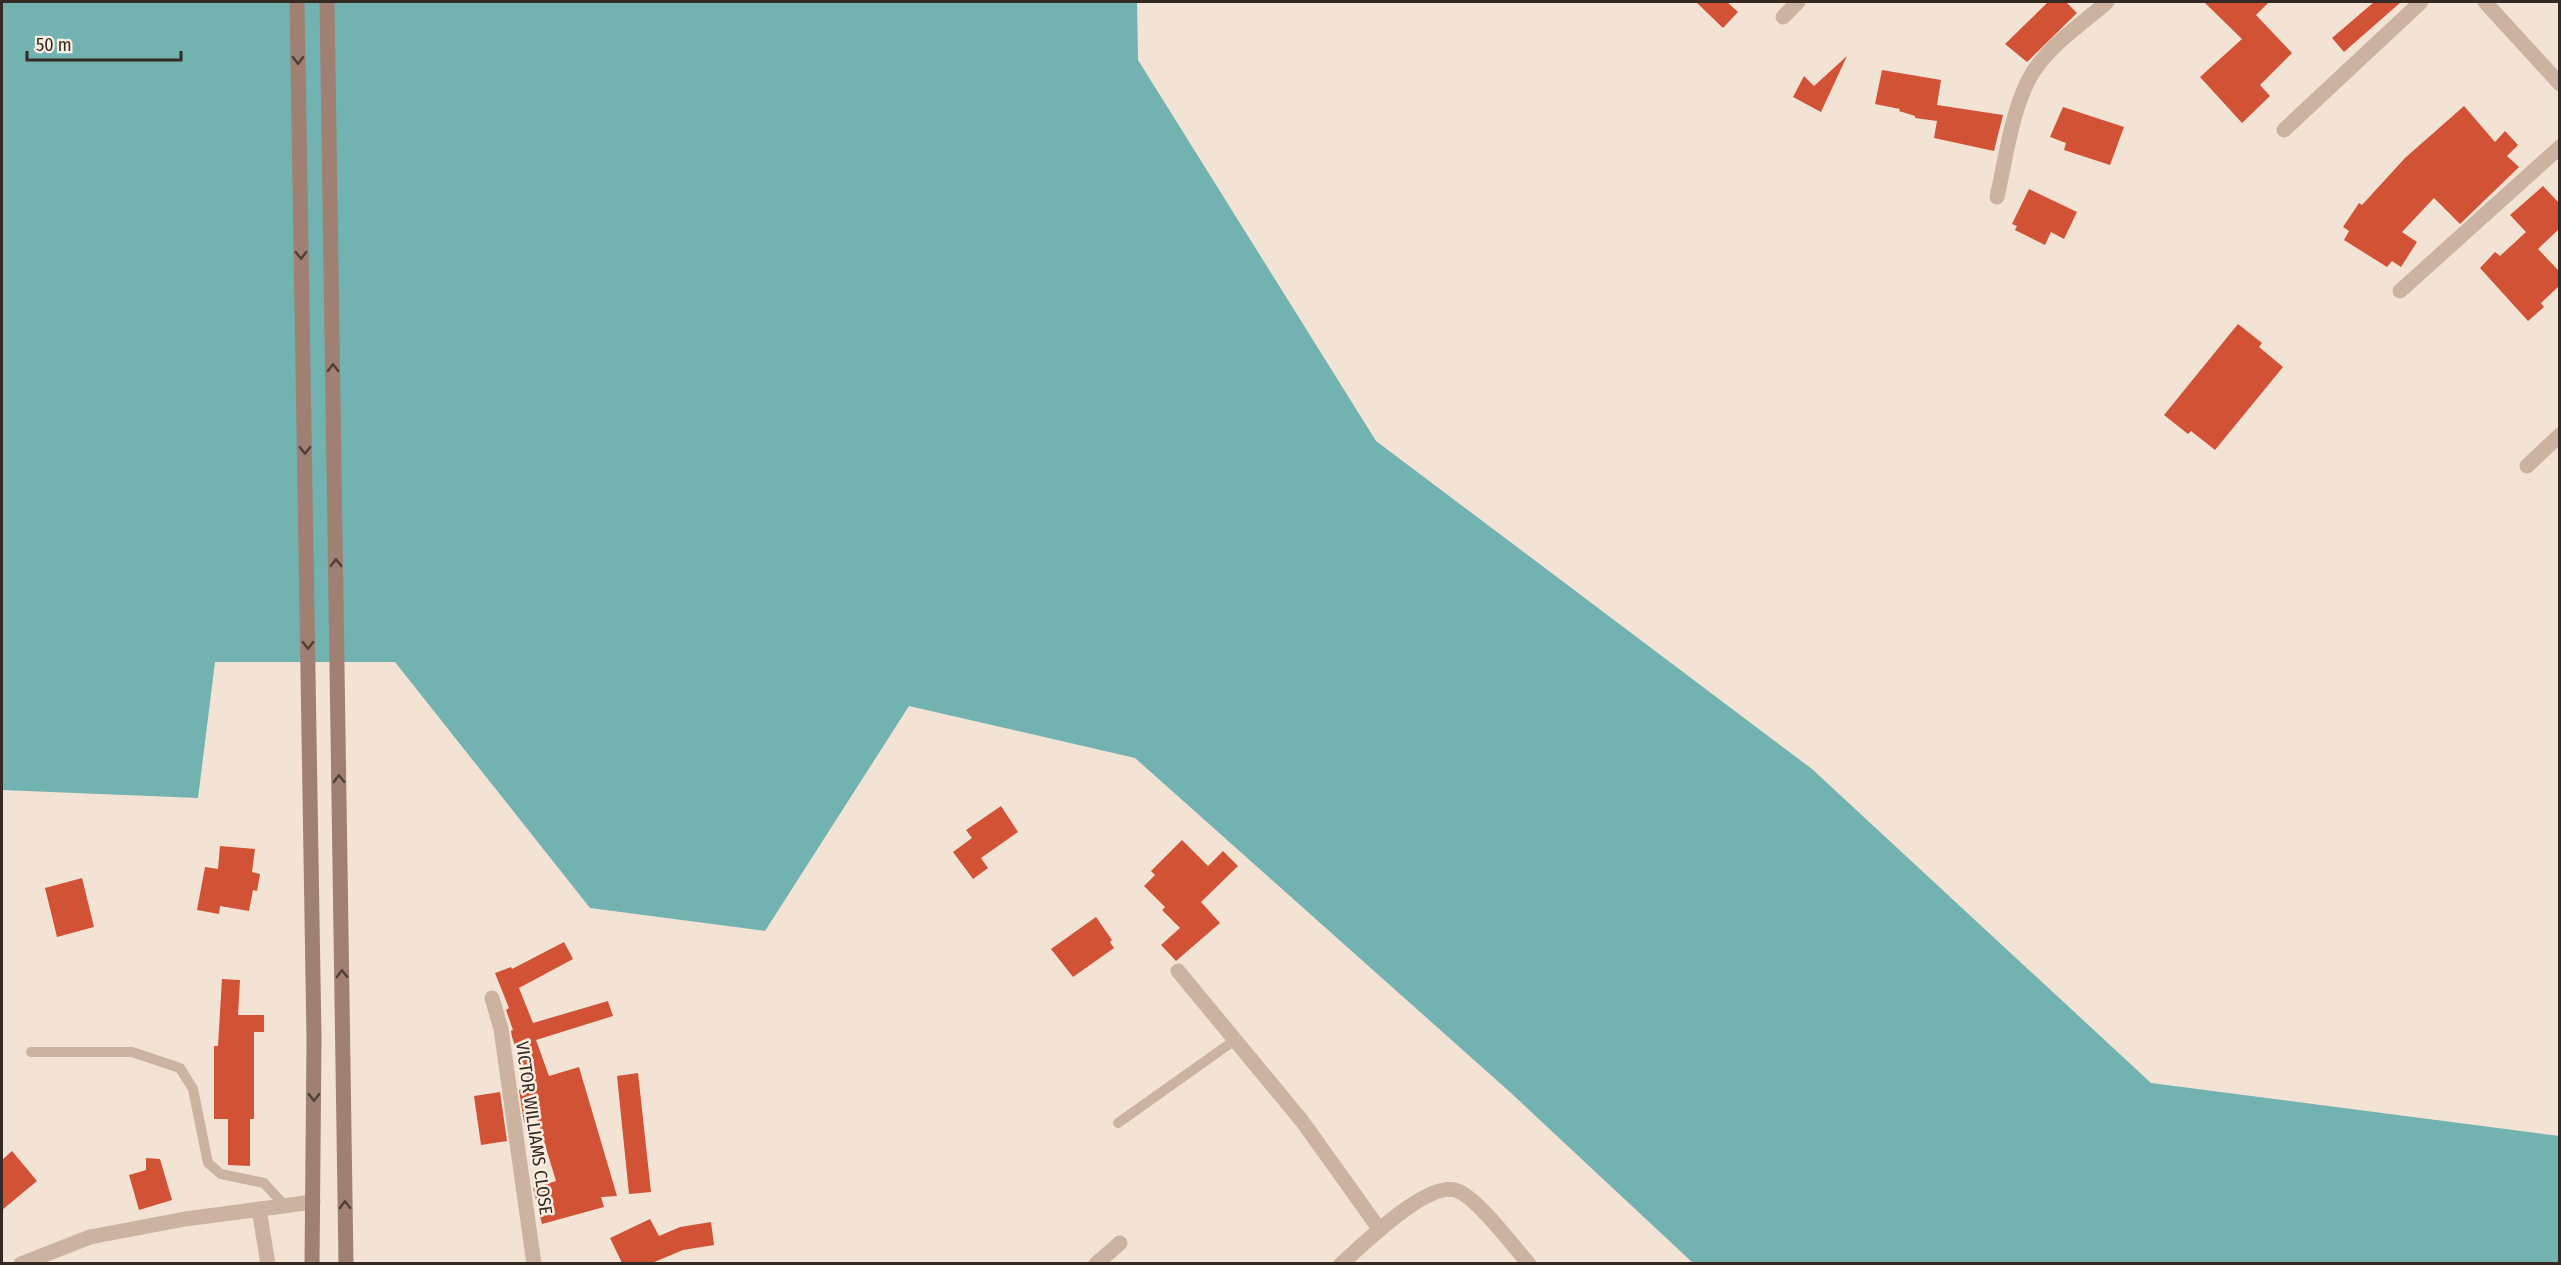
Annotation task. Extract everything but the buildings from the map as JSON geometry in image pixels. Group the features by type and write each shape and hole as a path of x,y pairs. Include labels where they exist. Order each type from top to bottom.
{"main road":[{"path":"297,2 314,1039 312,1263"},
{"path":"327,2 346,1263"}],"street":[{"path":"1783,16 1798,2"},
{"path":"1997,197 2017,111 2033,72 2058,44 2107,2"},
{"path":"2284,130 2421,2"},
{"path":"2485,2 2559,84"},
{"path":"2400,291 2559,147"},
{"path":"2527,466 2559,435"},
{"path":"1178,971 1302,1121 1380,1230"},
{"name":"VICTOR WILLIAMS CLOSE","path":"492,998 501,1029 534,1263"},
{"path":"1341,1263 1401,1212 1429,1194 1445,1188 1459,1191 1476,1205 1529,1263"},
{"path":"21,1263 90,1237 185,1219 314,1202"},
{"path":"259,1209 268,1263"},
{"path":"1096,1263 1120,1243"}],"lane":[{"path":"1118,1123 1235,1040"},
{"path":"30,1052 132,1052 180,1068 193,1089 208,1163 220,1174 264,1183 285,1206"}],"water":[{"path":"2,2 1137,2 1138,60 1376,441 1812,769 2151,1083 2559,1136 2559,1263 1693,1263 1511,1093 1135,758 909,706 765,931 590,908 395,662 215,662 198,798 2,790"}]}
